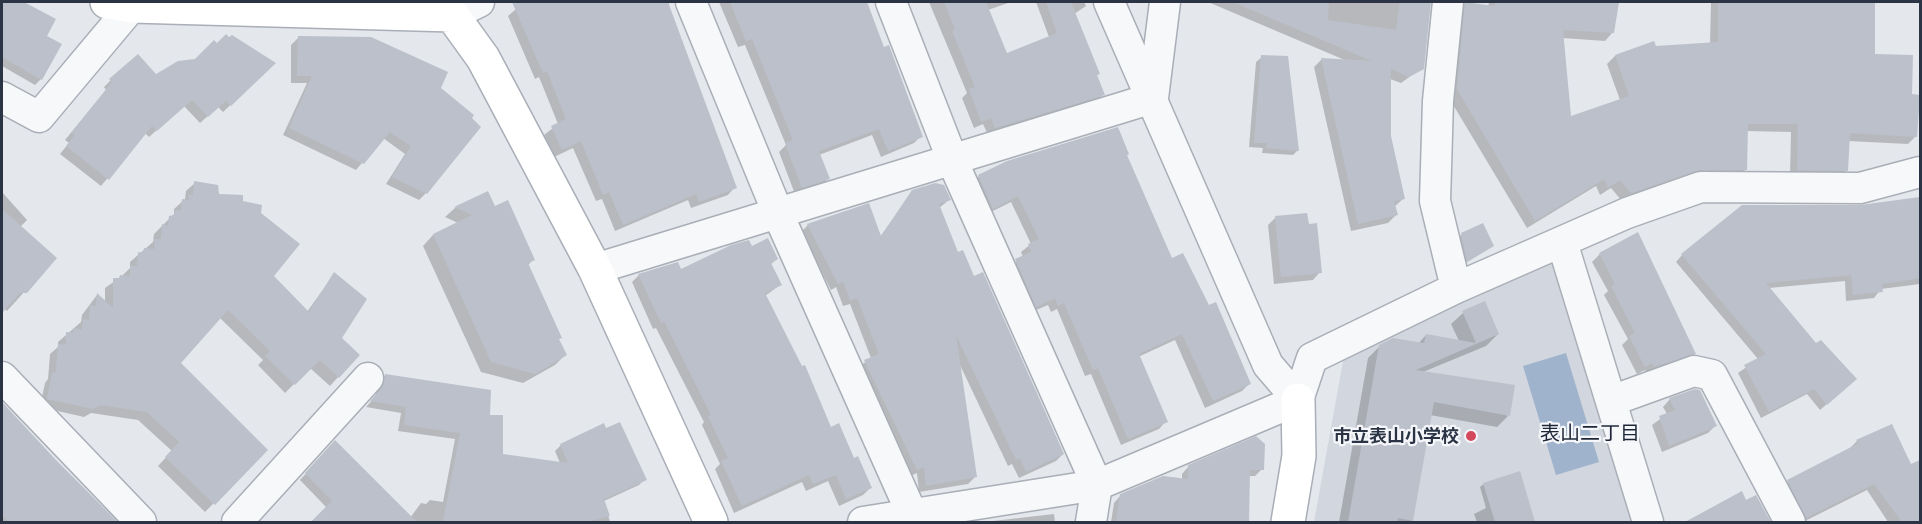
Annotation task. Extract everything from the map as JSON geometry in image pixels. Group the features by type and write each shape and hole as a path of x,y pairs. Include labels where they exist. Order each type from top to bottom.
{"street":[{"path":"691,2 778,213 912,514"},
{"path":"891,2 952,160 1097,485 1092,522"},
{"path":"1109,2 1268,365 1298,400"},
{"path":"1153,98 1165,2"},
{"path":"1448,2 1438,100 1436,201 1456,288"},
{"path":"2,97 39,117 120,4 459,6 483,58 595,269 711,522"},
{"path":"595,269 1153,98"},
{"path":"1288,522 1299,456 1298,400 1312,358 1456,288 1627,213 1701,187 1860,188 1920,172"},
{"path":"1562,242 1648,522"},
{"path":"1611,401 1694,371 1712,375 1790,522"},
{"path":"2,376 141,522"},
{"path":"237,522 368,378"},
{"path":"863,522 1097,485 1298,400"}],"shaded area":[{"name":"市立表山小学校","path":"1556,259 1639,522 1314,522 1345,350"}],"water":[{"path":"1566,353 1599,462 1556,475 1523,366"}],"building":[{"path":"2,2 24,2 56,19 47,36 62,44 42,80 2,57"},
{"path":"512,2 668,2 737,188 699,202 696,194 623,225 609,192 603,195 581,141 562,150 551,126 566,119 547,71 543,73"},
{"path":"730,2 867,2 884,47 889,45 923,137 888,151 879,129 819,151 830,179 802,188 785,143 793,140 752,39 746,41"},
{"path":"944,2 986,2 1007,53 1057,33 1046,2 1071,2 1100,74 1097,75 1105,95 995,128 991,118 981,122 969,89 975,87 952,31 955,29"},
{"path":"1233,2 1329,2 1328,20 1396,30 1400,2 1431,2 1424,69 1409,77 1391,69 1391,136 1405,199 1394,201 1398,215 1358,224 1321,58 1372,61"},
{"path":"1465,2 1494,6 1495,2 1619,2 1614,33 1563,30 1571,116 1629,96 1615,55 1654,41 1656,46 1718,42 1718,2 1875,2 1875,54 1913,55 1912,94 1920,95 1917,137 1850,133 1848,171 1797,170 1798,124 1748,124 1747,170 1696,171 1631,193 1620,180 1608,188 1604,179 1535,221 1457,89"},
{"path":"226,34 229,37 232,35 276,63 231,106 226,101 208,117 192,100 157,131 152,126 109,180 66,146 75,135 71,133 112,82 109,79 138,54 156,74 178,61 195,59 214,40 217,43"},
{"path":"298,36 371,37 448,72 441,88 474,115 472,118 481,127 427,194 392,177 411,146 390,132 364,164 289,128 312,76 297,76"},
{"path":"1261,55 1288,56 1299,151 1266,148 1267,143 1254,143"},
{"path":"1118,127 1129,154 1127,155 1172,258 1183,253 1209,305 1216,302 1251,384 1213,401 1182,334 1139,354 1168,422 1128,439 1098,368 1093,370 1064,303 1058,306 1055,298 1036,307 1015,259 1031,252 1028,244 1039,239 1018,196 993,209 978,175 1007,161"},
{"path":"194,181 218,185 219,194 243,195 243,201 262,205 261,213 300,244 274,276 309,312 334,272 367,299 342,338 360,355 339,378 320,360 295,385 265,356 270,351 228,310 181,363 268,450 215,505 165,457 179,442 147,412 101,405 93,409 47,399 52,373 56,372 58,344 66,345 66,332 73,333 74,328 82,330 83,319 89,320 90,305 96,306 97,293 113,308 113,278 119,278 120,275 130,276 130,266 137,266 138,252 143,253 144,248 155,249 154,239 161,239 162,224 168,226 169,216 174,215 175,210 181,210 182,199 189,200 188,194 193,195"},
{"path":"935,183 944,185 951,200 939,204 958,252 963,250 974,276 983,272 1064,454 1026,472 1020,458 1016,460 956,335 977,477 926,486 924,467 917,470 864,360 879,354 857,298 850,300 843,281 838,284 807,224 869,203 881,236 912,190"},
{"path":"488,191 495,206 508,200 535,260 528,263 562,338 559,339 567,355 535,374 491,362 433,234 472,215 454,207"},
{"path":"1920,197 1920,278 1882,284 1883,292 1853,295 1851,275 1766,283 1816,343 1821,340 1857,379 1827,405 1814,389 1769,412 1744,365 1766,354 1681,254 1742,205 1860,205"},
{"path":"2,209 57,258 27,293 20,293 2,313"},
{"path":"1307,213 1309,224 1317,223 1322,273 1281,277 1275,216"},
{"path":"1483,223 1494,246 1467,262 1461,233"},
{"path":"1638,232 1696,354 1654,367 1652,363 1645,367 1629,336 1635,333 1611,286 1615,284 1599,253"},
{"path":"768,238 778,259 771,263 782,285 765,293 802,366 805,365 831,427 839,423 854,458 858,456 872,488 846,499 836,475 813,484 809,475 742,506 721,461 728,458 708,416 711,415 664,321 661,323 638,274 678,262 681,269 731,245 749,240 752,246"},
{"path":"1485,301 1499,334 1416,370 1515,385 1510,416 1434,402 1413,521 1398,518 1397,522 1348,522 1379,345 1393,338 1424,343 1426,334 1476,343 1462,311"},
{"path":"385,374 491,390 490,415 503,415 503,454 568,463 560,444 604,423 606,428 620,422 647,480 604,499 610,516 587,522 443,522 460,433 404,425 406,407 370,401 381,389"},
{"path":"1695,389 1700,390 1717,426 1669,446 1659,416 1675,410 1669,398"},
{"path":"2,402 118,522 10,522 2,516"},
{"path":"1892,424 1911,464 1920,460 1920,522 1902,522 1874,484 1806,518 1787,480 1859,443 1856,440"},
{"path":"1256,436 1265,444 1264,470 1250,470 1249,522 1116,522 1120,494 1163,476 1188,479 1188,465"},
{"path":"335,440 417,522 311,522 332,501 305,473"},
{"path":"1520,471 1535,522 1495,522 1483,483"},
{"path":"1742,491 1746,500 1756,495 1771,522 1685,522"}],"place":[{"name":"市立表山小学校","path":"1471,436"}],"district":[{"name":"表山二丁目","path":"1590,434"}]}
